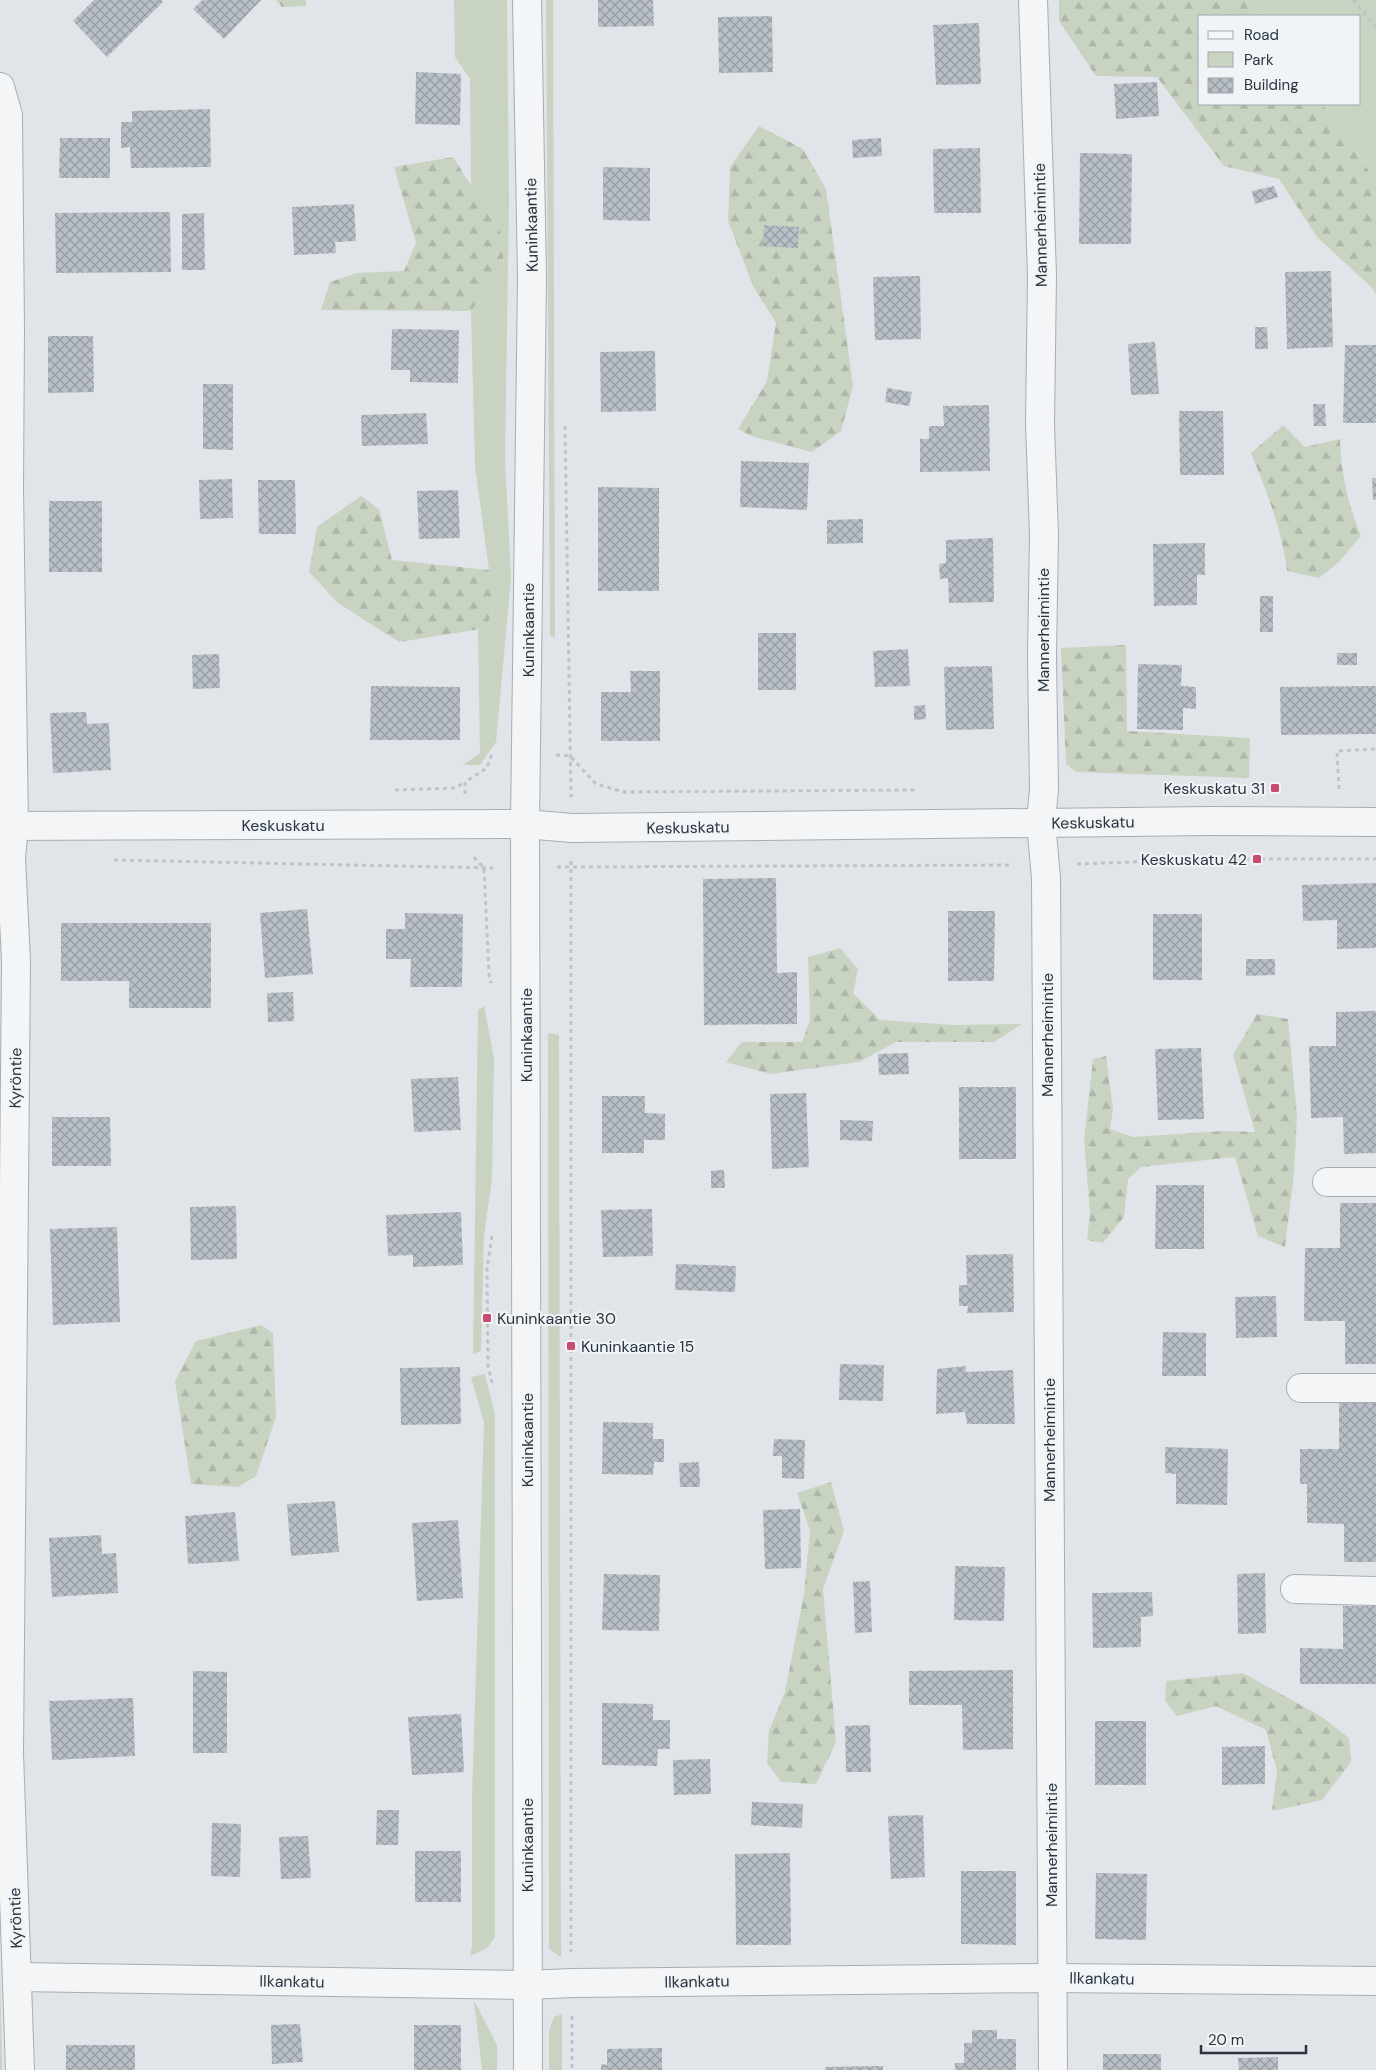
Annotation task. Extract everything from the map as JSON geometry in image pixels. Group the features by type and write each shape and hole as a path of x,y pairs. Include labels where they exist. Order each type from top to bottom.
{"street":[{"name":"Kuninkaantie","path":"527,0 532,277 525,824 528,2070"},
{"name":"Mannerheimintie","path":"1033,0 1042,276 1040,424 1044,536 1042,656 1044,789 1041,822 1046,865 1053,2070"},
{"name":"Kyröntie","path":"0,87 8,115 10,319 7,826 11,858 16,962 5,1754 20,2070"},
{"name":"Keskuskatu","path":"7,826 525,824 572,828 1211,820 1376,822"},
{"path":"1326,1182 1376,1182"},
{"path":"1301,1388 1376,1388"},
{"path":"1295,1589 1376,1591"},
{"name":"Ilkankatu","path":"17,1977 527,1985 1052,1978 1376,1981"}],"path":[{"path":"1353,0 1376,28"},
{"path":"564,416 572,828 572,2070"},
{"path":"1339,789 1337,751 1376,749"},
{"path":"570,756 596,784 624,792 925,790"},
{"path":"1330,789 1348,789"},
{"path":"113,860 526,869 571,866 1046,865 1216,859 1376,859"}],"green space":[{"path":"276,0 306,0 306,6 282,7"},
{"path":"454,0 507,0 509,201 505,460 511,578 496,742 480,765 463,765 480,753 478,630 487,628 498,589 489,570 475,466 471,311 504,266 501,233 471,185 470,79 455,57"},
{"path":"546,0 553,0 555,637 550,636"},
{"path":"1059,0 1248,0 1258,15 1198,15 1198,105 1323,105 1376,181 1376,294 1371,287 1317,237 1279,179 1224,166 1157,77 1096,76 1059,21"},
{"path":"1248,0 1376,0 1376,181 1323,105 1361,105 1361,15 1258,15"},
{"path":"759,126 803,149 826,189 853,386 841,431 812,452 751,436 738,429 767,381 776,323 754,288 728,221 730,167"},
{"path":"453,157 501,233 504,266 471,311 321,310 330,282 357,273 404,271 416,243 394,167"},
{"path":"1283,425 1305,447 1340,439 1346,489 1352,513 1361,536 1339,562 1319,578 1287,571 1278,526 1251,453"},
{"path":"361,496 379,509 392,560 489,570 498,589 487,628 399,642 338,603 309,572 317,527"},
{"path":"1126,645 1127,731 1250,738 1249,778 1076,772 1066,764 1061,648"},
{"path":"840,948 858,969 853,993 880,1020 954,1025 1022,1024 994,1042 896,1042 859,1062 771,1074 726,1062 742,1042 802,1042 810,1020 808,957"},
{"path":"484,1006 494,1058 492,1179 484,1236 481,1351 473,1354 478,1010"},
{"path":"1257,1014 1288,1019 1297,1116 1294,1174 1285,1247 1258,1236 1235,1157 1141,1167 1128,1179 1124,1217 1103,1243 1087,1240 1090,1212 1084,1139 1093,1059 1106,1056 1113,1109 1110,1129 1133,1137 1223,1131 1255,1132 1233,1055"},
{"path":"548,1033 559,1035 561,1957 549,1949"},
{"path":"261,1325 273,1333 276,1417 256,1476 238,1487 191,1484 175,1381 196,1341"},
{"path":"485,1374 495,1414 495,1937 486,1949 470,1956 472,1947 472,1795 484,1423 471,1377"},
{"path":"831,1482 844,1531 823,1589 836,1742 816,1784 781,1782 767,1763 769,1731 785,1692 804,1594 810,1530 797,1493"},
{"path":"1243,1673 1322,1717 1349,1738 1351,1762 1322,1800 1272,1811 1277,1771 1266,1730 1216,1706 1177,1716 1165,1701 1166,1681"},
{"path":"0,1963 2,2070 0,2070"},
{"path":"474,2000 497,2045 497,2070 482,2070"},
{"path":"562,2014 562,2070 549,2070 549,2031 554,2017"}],"building":[{"path":"94,0 161,0 163,2 107,57 73,21"},
{"path":"202,0 261,0 224,39 193,9"},
{"path":"598,0 653,0 654,26 598,27"},
{"path":"772,16 773,72 719,73 718,17"},
{"path":"979,23 981,84 936,85 933,25"},
{"path":"416,72 461,74 460,125 415,124"},
{"path":"1157,82 1159,116 1116,119 1114,84"},
{"path":"210,109 211,167 131,168 130,147 121,148 121,122 132,122 132,111"},
{"path":"60,138 110,138 110,178 59,178"},
{"path":"881,138 882,156 853,158 852,140"},
{"path":"980,148 981,213 934,213 933,149"},
{"path":"1080,153 1132,154 1131,244 1079,244"},
{"path":"603,167 650,168 650,221 603,220"},
{"path":"1274,186 1278,197 1255,204 1252,191"},
{"path":"354,204 356,241 335,242 336,253 294,255 292,207"},
{"path":"170,212 171,272 56,273 55,213"},
{"path":"204,213 205,270 182,270 182,214"},
{"path":"764,225 799,227 798,248 763,246"},
{"path":"1331,271 1333,347 1287,349 1285,272"},
{"path":"920,276 921,339 875,340 873,277"},
{"path":"1255,327 1267,327 1268,349 1255,349"},
{"path":"392,329 459,330 458,383 410,382 410,370 391,370"},
{"path":"48,336 93,336 94,392 48,393"},
{"path":"1155,342 1159,394 1131,395 1128,344"},
{"path":"1345,345 1376,345 1376,423 1343,423"},
{"path":"655,351 656,411 601,412 600,352"},
{"path":"203,384 233,384 233,450 203,449"},
{"path":"887,388 912,392 909,406 885,402"},
{"path":"1313,404 1325,404 1326,426 1314,426"},
{"path":"989,405 990,471 920,472 920,439 929,439 929,426 944,426 943,406"},
{"path":"1179,411 1223,411 1224,475 1180,475"},
{"path":"426,413 428,444 362,446 361,415"},
{"path":"741,461 809,463 807,510 740,507"},
{"path":"1372,478 1376,478 1376,500 1373,500"},
{"path":"232,479 233,518 200,519 199,480"},
{"path":"258,480 295,480 296,534 259,534"},
{"path":"598,487 659,488 659,591 598,591"},
{"path":"458,490 460,538 419,539 417,491"},
{"path":"49,501 102,501 102,572 49,572"},
{"path":"863,519 863,543 827,544 827,520"},
{"path":"993,538 994,602 949,603 948,578 940,579 939,564 946,563 946,540"},
{"path":"1205,543 1205,575 1197,575 1197,605 1154,606 1153,544"},
{"path":"1260,596 1273,596 1273,632 1260,632"},
{"path":"758,633 796,633 796,690 758,690"},
{"path":"908,649 910,686 875,687 873,651"},
{"path":"1337,653 1357,653 1357,665 1337,665"},
{"path":"219,654 220,688 193,689 192,655"},
{"path":"1138,664 1182,665 1181,686 1196,687 1196,709 1183,708 1183,730 1137,729"},
{"path":"992,666 994,729 946,730 944,667"},
{"path":"630,671 660,671 660,741 601,741 601,692 631,692"},
{"path":"371,686 460,687 460,740 370,740"},
{"path":"1376,686 1376,734 1281,735 1280,687"},
{"path":"925,705 926,719 914,720 914,706"},
{"path":"86,712 87,724 109,723 111,770 53,773 50,713"},
{"path":"776,878 777,973 797,972 797,1024 704,1025 703,879"},
{"path":"1376,883 1376,948 1337,949 1337,920 1303,921 1302,885"},
{"path":"307,909 313,974 265,978 260,913"},
{"path":"948,911 995,911 994,981 948,981"},
{"path":"405,913 463,914 462,987 410,987 411,959 386,959 386,929 405,929"},
{"path":"1153,914 1202,914 1202,980 1153,980"},
{"path":"61,923 211,923 211,1008 129,1008 129,981 61,981"},
{"path":"1246,959 1275,959 1275,975 1246,976"},
{"path":"293,992 294,1021 268,1022 267,993"},
{"path":"1376,1011 1376,1153 1344,1154 1343,1117 1311,1118 1309,1046 1336,1046 1336,1012"},
{"path":"1201,1048 1204,1119 1158,1120 1155,1049"},
{"path":"908,1053 909,1074 879,1075 878,1054"},
{"path":"458,1077 461,1130 414,1132 411,1079"},
{"path":"959,1087 1016,1087 1016,1159 959,1159"},
{"path":"806,1093 809,1167 772,1169 770,1094"},
{"path":"602,1096 645,1096 645,1113 665,1114 665,1140 644,1140 644,1153 602,1153"},
{"path":"52,1117 110,1117 111,1166 52,1166"},
{"path":"840,1120 873,1121 872,1141 840,1140"},
{"path":"724,1170 725,1188 711,1188 711,1171"},
{"path":"1156,1185 1204,1185 1204,1249 1155,1249"},
{"path":"1340,1203 1376,1203 1376,1364 1345,1364 1345,1321 1304,1321 1305,1248 1340,1248"},
{"path":"236,1206 237,1259 191,1260 190,1207"},
{"path":"652,1209 653,1256 603,1257 601,1210"},
{"path":"461,1212 463,1265 413,1267 413,1255 388,1256 386,1215"},
{"path":"117,1227 120,1322 53,1325 50,1229"},
{"path":"1013,1254 1014,1312 967,1313 968,1306 959,1306 959,1285 967,1285 966,1255"},
{"path":"676,1264 736,1266 735,1292 675,1290"},
{"path":"1276,1296 1277,1337 1236,1338 1235,1297"},
{"path":"1163,1332 1206,1333 1206,1376 1162,1376"},
{"path":"840,1364 884,1365 883,1401 839,1400"},
{"path":"966,1366 966,1372 1013,1370 1015,1424 967,1424 965,1412 936,1414 937,1369"},
{"path":"460,1367 461,1424 401,1425 400,1368"},
{"path":"1339,1402 1376,1402 1376,1562 1344,1562 1344,1524 1307,1523 1307,1484 1300,1484 1300,1449 1339,1449"},
{"path":"603,1422 653,1423 653,1439 664,1439 664,1462 654,1462 653,1475 602,1474"},
{"path":"774,1439 805,1440 804,1479 782,1478 782,1456 773,1456"},
{"path":"1165,1447 1228,1449 1227,1505 1176,1504 1176,1474 1165,1473"},
{"path":"699,1462 700,1487 680,1487 679,1463"},
{"path":"335,1501 339,1552 291,1556 287,1504"},
{"path":"800,1509 801,1568 765,1569 763,1510"},
{"path":"235,1512 239,1561 188,1564 185,1516"},
{"path":"458,1520 463,1598 417,1601 412,1523"},
{"path":"101,1535 102,1554 116,1553 118,1593 52,1597 49,1538"},
{"path":"955,1566 1005,1567 1004,1621 954,1620"},
{"path":"1265,1573 1266,1633 1238,1634 1237,1574"},
{"path":"604,1574 660,1575 659,1631 602,1630"},
{"path":"870,1581 872,1632 855,1633 853,1582"},
{"path":"1152,1592 1153,1616 1141,1617 1141,1647 1093,1648 1092,1593"},
{"path":"1343,1606 1376,1606 1376,1684 1300,1684 1300,1648 1343,1649"},
{"path":"1013,1670 1013,1749 963,1750 962,1705 909,1705 909,1671"},
{"path":"193,1671 227,1672 227,1753 193,1753"},
{"path":"133,1698 135,1756 52,1760 49,1701"},
{"path":"602,1703 653,1704 653,1720 670,1720 670,1749 658,1749 657,1766 602,1765"},
{"path":"461,1714 464,1772 412,1775 408,1717"},
{"path":"1095,1721 1146,1721 1146,1785 1095,1785"},
{"path":"870,1725 871,1772 846,1772 845,1726"},
{"path":"1265,1746 1265,1784 1222,1785 1222,1747"},
{"path":"710,1759 711,1794 674,1795 673,1760"},
{"path":"752,1802 803,1804 802,1828 751,1825"},
{"path":"377,1810 399,1810 398,1845 376,1845"},
{"path":"923,1815 925,1877 891,1879 888,1816"},
{"path":"212,1823 241,1824 240,1877 211,1876"},
{"path":"308,1836 311,1878 281,1879 279,1837"},
{"path":"415,1851 461,1851 461,1902 415,1902"},
{"path":"790,1853 791,1945 736,1945 735,1854"},
{"path":"961,1871 1016,1871 1016,1945 961,1944"},
{"path":"1096,1873 1147,1874 1146,1940 1095,1939"},
{"path":"300,2024 303,2062 272,2064 271,2025"},
{"path":"414,2025 461,2025 461,2070 414,2070"},
{"path":"972,2030 997,2030 997,2039 1016,2039 1016,2070 955,2070 955,2063 964,2063 964,2043 972,2043"},
{"path":"66,2045 135,2045 135,2070 66,2070"},
{"path":"662,2048 662,2070 601,2070 601,2064 607,2065 607,2049"},
{"path":"1103,2054 1161,2054 1161,2070 1103,2070"},
{"path":"1278,2057 1278,2070 1239,2070 1238,2058"},
{"path":"883,2066 883,2070 825,2070 825,2067"}],"place":[{"name":"Keskuskatu 31","path":"1275,788"},
{"name":"Keskuskatu 42","path":"1257,859"},
{"name":"Kuninkaantie 30","path":"487,1318"},
{"name":"Kuninkaantie 15","path":"571,1346"}]}
